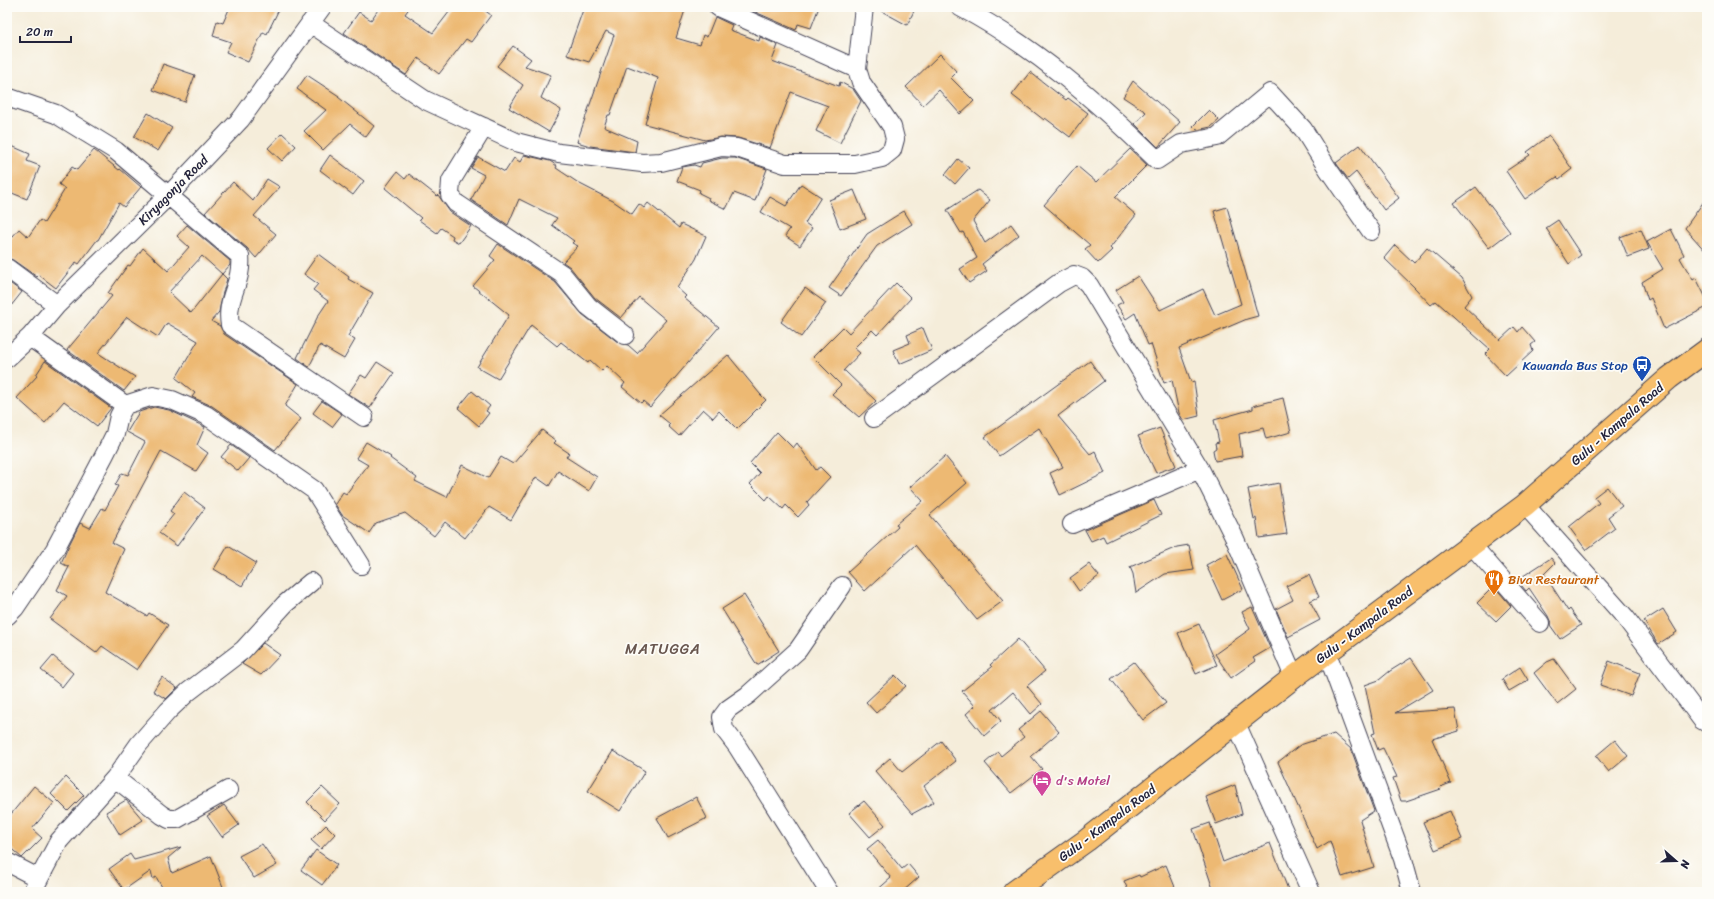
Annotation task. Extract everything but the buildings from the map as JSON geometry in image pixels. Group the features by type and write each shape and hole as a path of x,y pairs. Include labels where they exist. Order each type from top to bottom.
{"main road":[{"name":"Gulu - Kampala Road","path":"1014,892 1087,840 1294,677 1525,504 1669,378 1707,350"}],"street":[{"name":"Kiryagonja Road","path":"7,358 30,337 57,305 168,195 241,119 322,7"},
{"path":"718,7 857,69"},
{"path":"310,23 426,100 516,142 559,153 642,163 661,162 721,147 737,148 749,151 785,164 855,164 882,158 892,150 895,139 892,127 861,82 857,69 864,7"},
{"path":"960,7 1036,54 1090,97 1157,160 1181,144 1217,137 1270,92 1303,129 1328,169 1371,231"},
{"path":"7,97 56,114 109,147 240,256 241,266 239,279 231,299 228,313 230,324 364,417"},
{"path":"484,127 451,181 450,195 456,203 562,274 588,306 625,335"},
{"path":"7,268 57,305"},
{"path":"874,418 1059,282 1074,275 1082,278 1089,285 1200,469 1235,538 1294,677"},
{"path":"30,337 125,405"},
{"path":"125,405 153,396 172,400 206,415 314,490 361,565"},
{"path":"7,616 15,608 55,549 108,447 125,405"},
{"path":"1072,524 1200,469"},
{"path":"1525,504 1625,617 1702,720 1707,724"},
{"path":"1471,544 1540,623"},
{"path":"7,862 35,885 59,841 115,778 139,744 168,711 188,692 243,650 285,604 312,582"},
{"path":"830,892 737,746 724,729 722,717 728,709 748,695 798,650 842,586"},
{"path":"1327,653 1403,859 1412,892"},
{"path":"1236,723 1311,892"},
{"path":"115,778 169,819 177,819 228,790"}],"place":[{"name":"Kawanda Bus Stop","path":"1642,382"},
{"name":"Biva Restaurant","path":"1494,596"},
{"name":"d's Motel","path":"1042,797"}],"district":[{"name":"MATUGGA","path":"663,649"}]}
